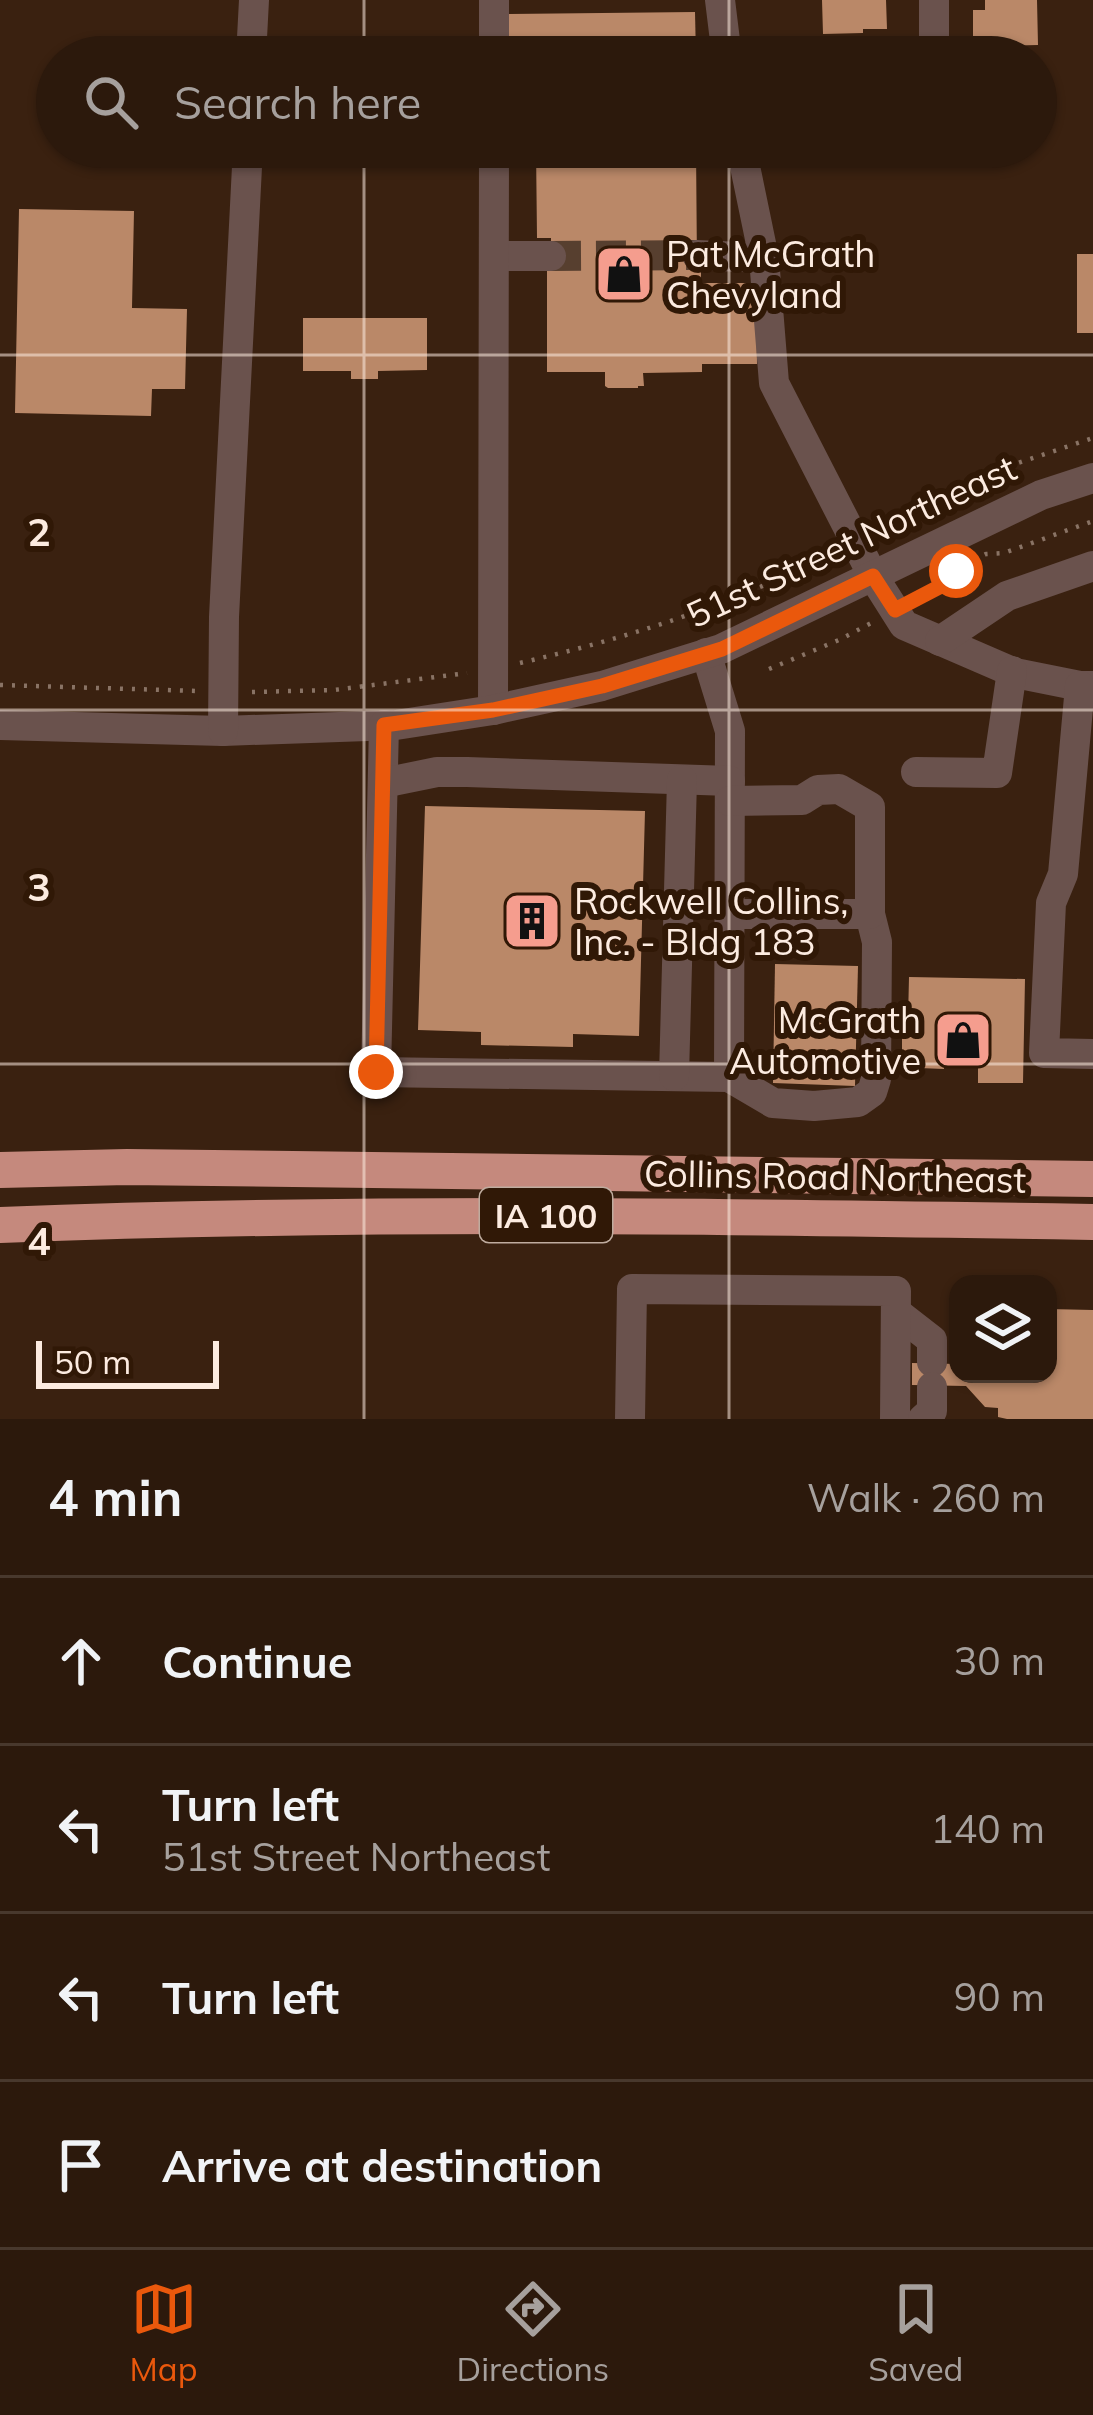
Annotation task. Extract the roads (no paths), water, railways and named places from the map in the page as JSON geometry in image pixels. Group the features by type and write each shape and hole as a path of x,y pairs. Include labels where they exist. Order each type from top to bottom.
{"highway":[{"path":"0,1149 127,1167"},
{"name":"Collins Road Northeast","path":"0,1170 127,1167 1093,1179"},
{"name":"Collins Road Northeast","path":"0,1230 316,1216 1093,1222"}],"street":[{"path":"252,36 254,0"},
{"path":"494,0 494,36"},
{"path":"720,0 724,36"},
{"path":"934,0 934,36"},
{"path":"223,731 224,617 247,168"},
{"path":"493,710 494,168"},
{"path":"745,168 764,258 773,383 904,626 1012,671 1086,686 1063,874 1051,903 1043,1053 1093,1054"},
{"path":"697,255 764,258"},
{"path":"494,256 551,256"},
{"name":"51st Street Northeast","path":"0,724 223,731 384,725 493,710 602,686 722,649 1041,495 1093,478"},
{"path":"940,640 1006,596 1093,566"},
{"path":"706,653 730,731 729,1077"},
{"path":"916,772 997,773 1012,671"},
{"path":"383,783 436,772 682,780 802,800 818,790 839,789 870,807 870,914 878,942 872,1092 858,1102 814,1106 773,1103 729,1077 376,1072 384,725"},
{"path":"674,1076 682,780"},
{"path":"730,914 870,914"},
{"path":"630,1419 632,1288 896,1291 896,1419"},
{"path":"896,1312 932,1340 932,1411 923,1419"}],"tunnel":[{"path":"551,256 697,255"}],"place":[{"name":"Pat McGrath Chevyland","path":"624,274"},
{"name":"Rockwell Collins, Inc. - Bldg 183","path":"532,921"},
{"name":"McGrath Automotive","path":"963,1040"}]}
